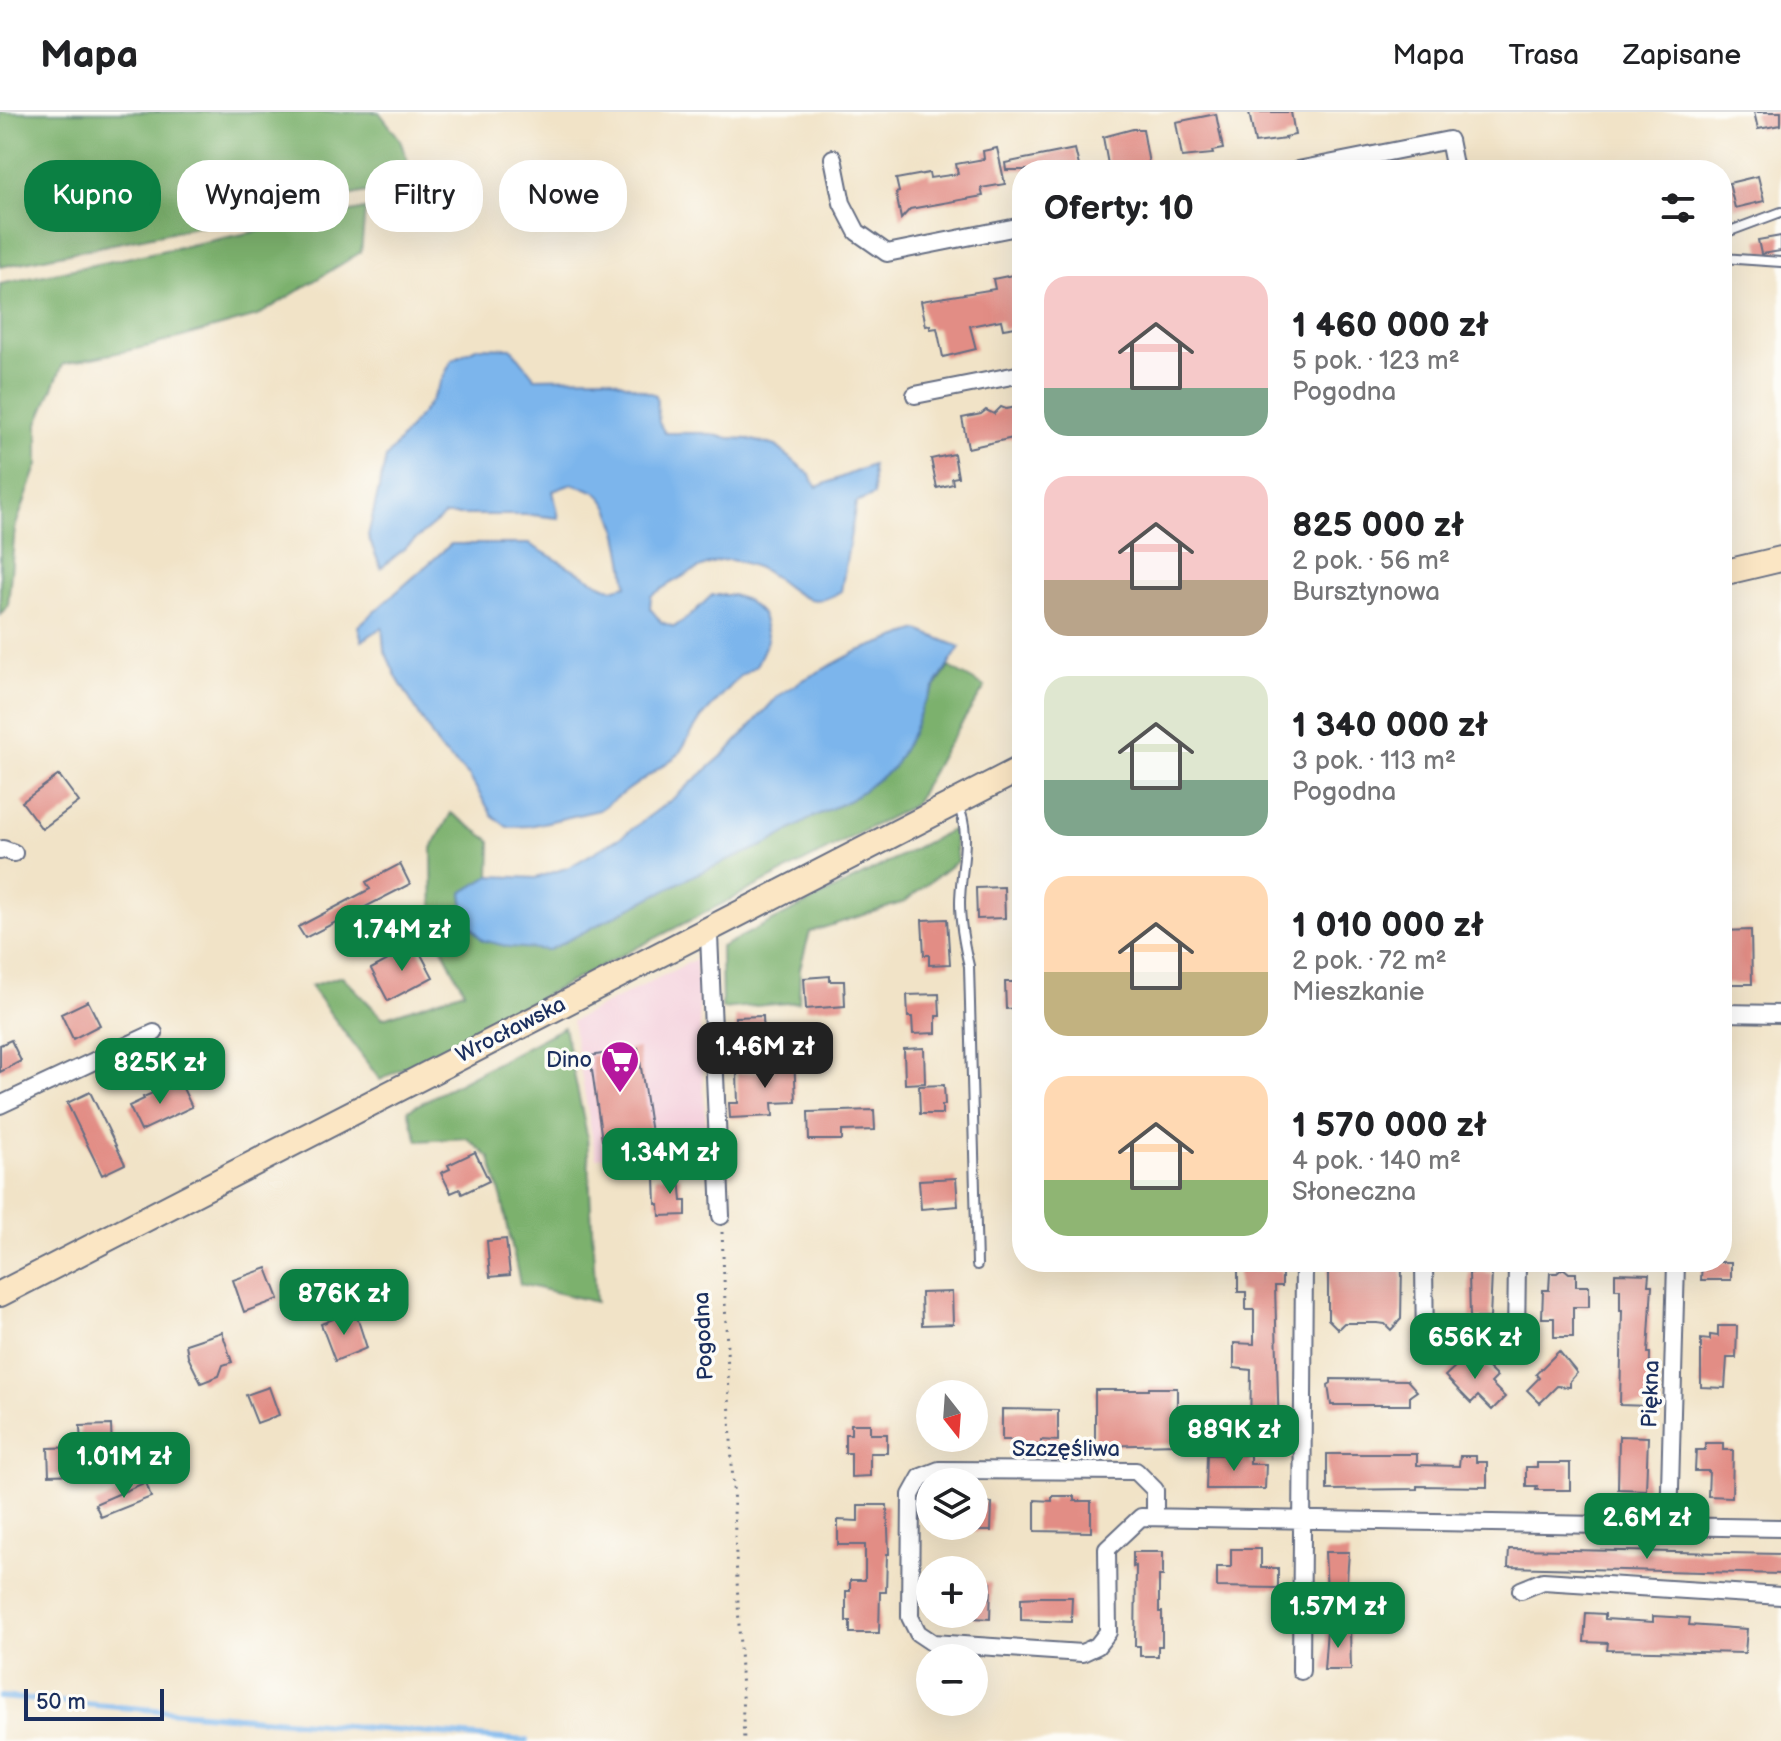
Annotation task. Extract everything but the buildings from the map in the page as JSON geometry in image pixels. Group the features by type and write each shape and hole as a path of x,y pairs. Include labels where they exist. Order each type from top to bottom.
{"main road":[{"path":"1732,571 1781,559"},
{"name":"Wrocławska","path":"0,1294 1012,773"}],"street":[{"path":"1348,160 1449,140 1453,160"},
{"path":"833,158 842,203 857,232 887,253 1012,228"},
{"path":"915,395 1012,376"},
{"path":"706,930 709,935 721,1216"},
{"path":"1732,1013 1781,1014"},
{"path":"0,1105 154,1033"},
{"path":"1301,1671 1304,1272"},
{"path":"1424,1272 1425,1350"},
{"path":"1516,1339 1517,1272"},
{"name":"Piękna","path":"1669,1526 1676,1272"},
{"name":"Szczęśliwa","path":"1155,1517 1155,1490 1136,1471 939,1470 921,1477 911,1495 910,1617 918,1633 933,1643 1082,1653 1097,1646 1108,1632 1107,1549 1141,1517 1781,1528"},
{"path":"1521,1590 1543,1581 1781,1596"}],"lane":[{"path":"1732,230 1781,212"},
{"path":"1732,259 1781,262"},
{"path":"956,802 966,827 960,902 962,938 969,966 977,1265"}],"path":[{"name":"Pogodna","path":"721,1216 744,1741"}],"shaded area":[{"path":"696,959 707,1146 596,1158 572,1021"}],"green space":[{"path":"0,112 379,112 399,138 408,160 365,160 365,192 349,196 349,160 177,160 177,231 0,267"},
{"path":"365,209 361,252 257,316 150,346 63,364 38,423 38,464 15,528 8,605 0,615 0,284 253,232 349,232 349,212"},
{"path":"949,667 985,687 943,752 914,805 380,1080 310,986 342,976 383,1018 464,991 433,930 432,848 451,813 491,841 490,876 462,893 466,919 482,940 549,950 694,875 767,844 850,800 893,768 923,705"},
{"path":"953,829 957,861 904,902 810,932 800,968 799,1002 722,1009 721,947"},
{"path":"564,1027 587,1135 596,1302 520,1284 490,1158 467,1138 418,1141 408,1110"}],"water":[{"path":"478,347 511,348 535,378 606,377 656,395 659,423 665,433 702,433 776,446 809,474 817,487 872,465 874,495 856,503 841,591 819,600 809,599 765,571 729,560 700,568 651,596 650,608 661,622 674,627 712,595 732,595 746,600 762,614 768,640 756,666 740,676 701,718 678,755 599,810 530,826 507,827 492,815 469,776 440,749 397,678 384,649 382,627 362,641 358,626 451,544 529,544 612,589 627,585 618,535 609,509 595,492 572,484 553,491 559,518 445,515 381,568 368,536 386,458 431,401 452,360"},
{"path":"918,630 960,647 923,705 893,768 850,800 767,844 694,875 549,950 510,947 482,940 466,919 462,893 490,876 536,878 569,867 624,835 675,797 729,750 777,697 856,652"}],"waterway":[{"path":"0,1697 526,1741"}],"place":[{"name":"Dino","path":"620,1094"}]}
